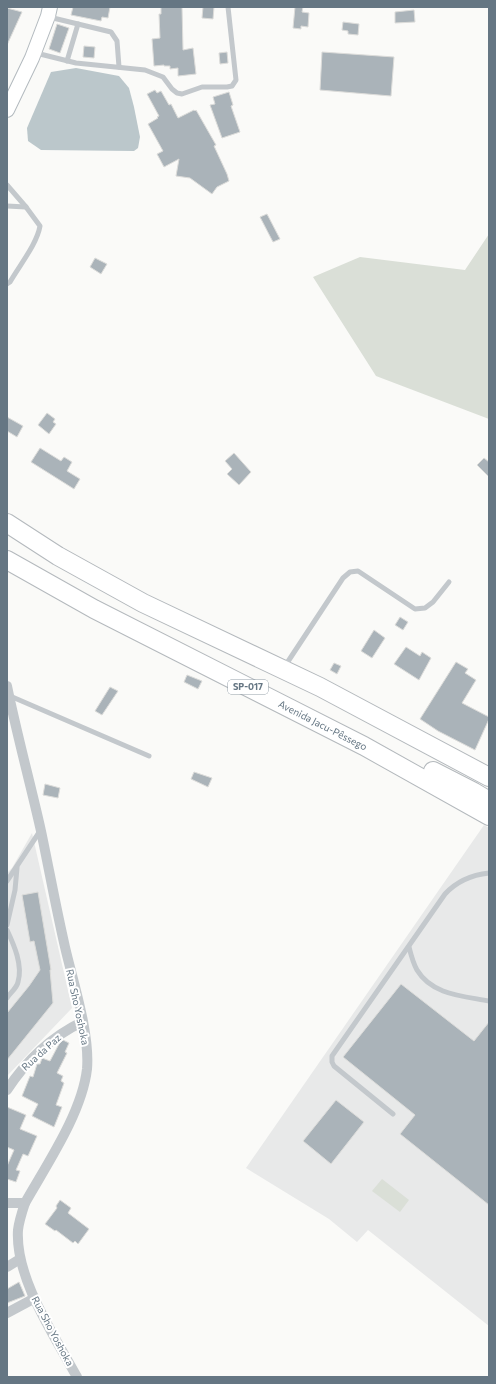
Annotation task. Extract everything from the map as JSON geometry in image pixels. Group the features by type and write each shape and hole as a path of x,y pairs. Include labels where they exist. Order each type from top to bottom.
{"highway":[{"path":"7,523 58,556 143,603 284,669 363,709 489,777"},
{"name":"Avenida Jacu-Pêssego","path":"7,560 94,610 357,742 489,816"},
{"path":"383,756 407,758 489,801"},
{"path":"441,775 462,780 489,795"}],"main road":[{"path":"8,108 34,53 49,12"}],"street":[{"name":"Rua Sho Yoshoka","path":"8,691 41,830 87,1052 86,1069 78,1106 68,1127 25,1203 19,1222 18,1231 20,1260 34,1298 77,1377"},
{"name":"Rua da Paz","path":"7,1090 24,1066 45,1046 69,1028 82,1022"},
{"path":"7,1203 25,1203"},
{"path":"7,1267 20,1260"},
{"path":"7,1313 34,1298"}],"lane":[{"path":"34,53 68,61 145,70 163,77 172,89 177,93 182,94 202,87 232,86 236,80 228,7"},
{"path":"49,12 78,24 111,32 118,41 120,68"},
{"path":"68,61 78,24"},
{"path":"7,185 26,206 40,226 39,232 34,241 10,282 7,284"},
{"path":"7,206 26,206"},
{"path":"284,669 343,578 350,572 358,571 415,609 425,608 433,602 449,582"},
{"path":"8,691 149,756"},
{"path":"7,881 41,830"},
{"path":"7,925 15,890 17,867"},
{"path":"393,1114 334,1066 332,1058 335,1051 445,894 454,885 476,875 489,873"},
{"path":"7,930 14,945 20,966 18,983 7,998"},
{"path":"409,947 417,970 429,985 439,991 489,1001"}],"shaded area":[{"path":"76,68 119,76 129,88 140,137 138,148 134,151 41,150 28,141 27,128 51,72"},
{"path":"489,234 489,419 376,376 313,277 360,257 465,270"},
{"path":"484,825 489,828 489,1326 368,1230 357,1242 329,1219 246,1168"},
{"path":"32,833 72,1008 7,1076 7,873 12,868"},
{"path":"382,1179 409,1200 400,1212 372,1191"}],"building":[{"path":"73,7 110,7 108,18 102,17 101,21 71,15"},
{"path":"161,7 182,7 183,50 193,48 196,74 178,76 178,68 170,69 170,66 164,65 154,66 152,39 160,38 159,14 161,14"},
{"path":"203,7 214,7 213,19 202,18"},
{"path":"295,7 303,7 302,12 309,13 308,27 301,26 301,29 293,28"},
{"path":"7,8 22,12 7,45"},
{"path":"414,10 415,22 395,23 395,12"},
{"path":"343,22 359,24 358,35 348,34 348,31 342,30"},
{"path":"57,24 69,28 60,53 49,49"},
{"path":"84,46 95,47 94,58 83,57"},
{"path":"227,52 228,63 220,64 219,53"},
{"path":"322,52 394,57 391,96 320,90"},
{"path":"155,90 157,93 161,91 169,105 171,104 178,118 196,110 216,145 214,146 229,181 217,187 212,194 190,178 176,176 179,159 164,167 157,154 163,151 148,124 159,116 147,94"},
{"path":"229,92 233,105 231,106 240,132 222,138 210,105 215,104 213,97"},
{"path":"267,214 280,239 273,242 260,217"},
{"path":"95,258 107,264 101,274 90,267"},
{"path":"47,413 55,419 53,422 56,424 49,434 38,425"},
{"path":"7,417 23,426 17,437 7,431"},
{"path":"40,448 61,461 64,457 72,462 67,471 80,479 74,489 31,462"},
{"path":"234,453 251,472 239,485 227,474 232,469 225,461"},
{"path":"484,458 489,462 489,477 477,465"},
{"path":"400,617 408,622 403,630 395,625"},
{"path":"374,630 385,638 372,658 361,651"},
{"path":"406,647 420,656 422,652 431,658 419,680 394,664"},
{"path":"456,662 468,669 465,673 476,680 462,703 489,717 475,750 438,731 420,719"},
{"path":"334,663 341,666 337,674 330,670"},
{"path":"187,675 202,681 198,689 184,682"},
{"path":"110,687 118,691 102,715 95,711"},
{"path":"194,772 212,778 208,787 191,779"},
{"path":"45,784 60,788 58,798 43,795"},
{"path":"38,892 51,970 53,1003 7,1060 7,1013 40,970 34,941 30,942 22,895"},
{"path":"401,984 474,1041 489,1022 489,1205 400,1134 415,1115 343,1057"},
{"path":"63,1040 69,1043 65,1052 67,1053 57,1073 63,1076 61,1081 64,1083 56,1105 62,1107 54,1127 32,1116 38,1104 22,1096 30,1076 33,1077 37,1064 40,1064 42,1058 50,1061 59,1044"},
{"path":"336,1100 364,1122 331,1164 303,1141"},
{"path":"7,1107 26,1115 20,1129 37,1136 28,1156 23,1154 16,1170 20,1171 16,1182 7,1179 7,1166 14,1150 7,1147"},
{"path":"60,1200 71,1208 68,1213 89,1229 78,1244 75,1241 73,1243 56,1230 55,1231 45,1224 57,1208 56,1206"},
{"path":"19,1282 25,1296 7,1303 7,1289"}]}
